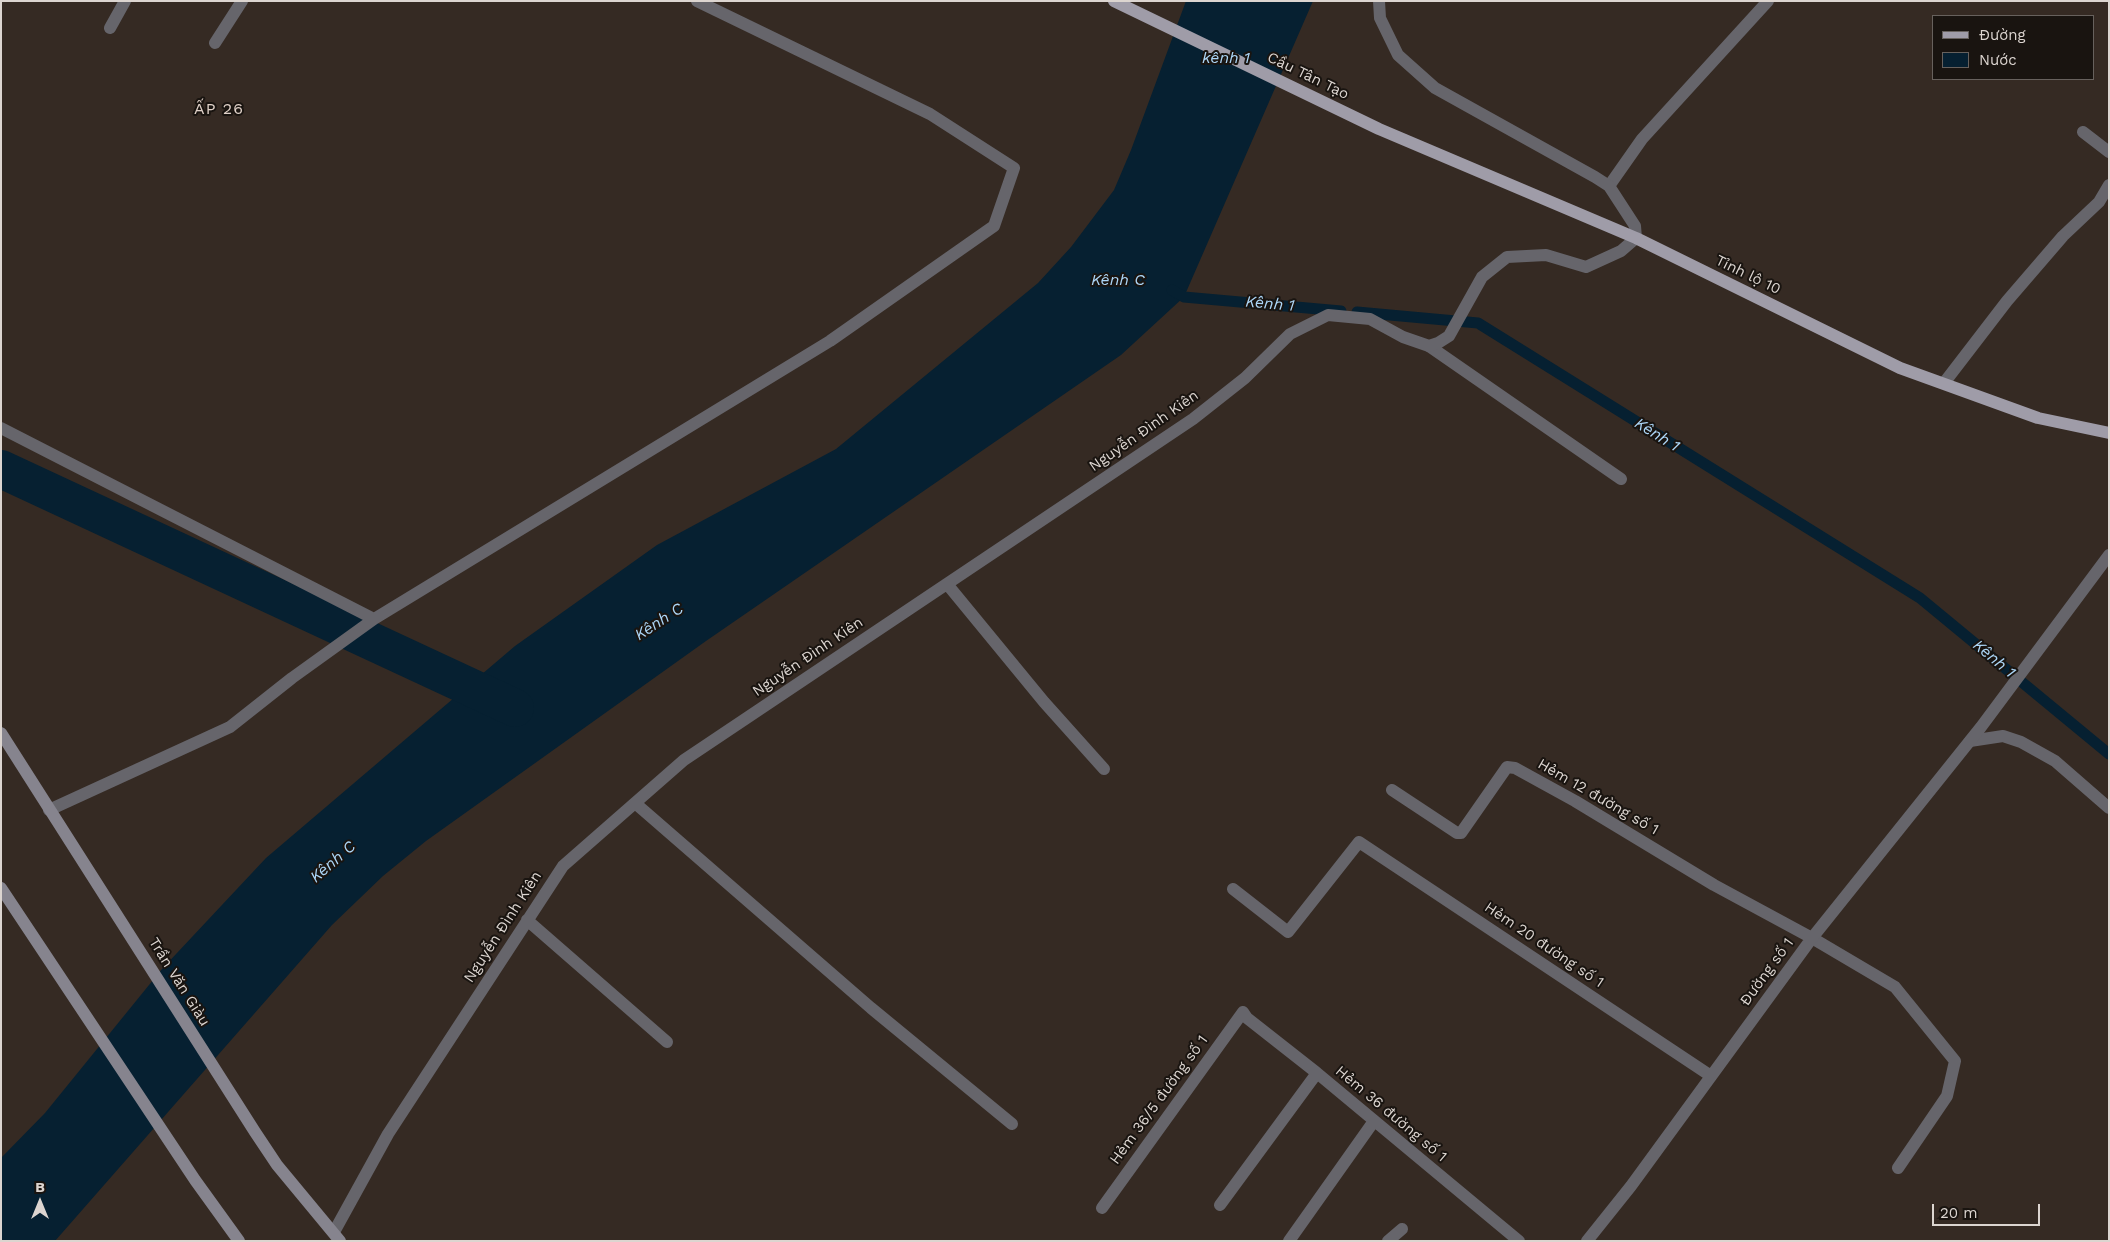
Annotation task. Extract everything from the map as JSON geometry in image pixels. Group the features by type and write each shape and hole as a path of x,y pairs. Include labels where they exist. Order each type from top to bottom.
{"main road":[{"name":"Cầu Tân Tạo","path":"1114,1 1379,129"},
{"name":"Tỉnh lộ 10","path":"1379,129 1636,238 1900,368 2038,418 2109,433"},
{"name":"Trần Văn Giàu","path":"1,733 277,1165 337,1236"},
{"path":"1,888 195,1180 239,1241"}],"street":[{"path":"110,28 125,1"},
{"path":"215,43 242,1"},
{"path":"49,810 230,727 292,678 360,631 374,619 830,341 994,226 1014,168 930,114 697,1"},
{"path":"1379,1 1380,18 1398,55 1435,88 1596,176 1609,186 1635,226 1636,238 1622,251 1586,267 1546,255 1507,257 1482,278 1449,336 1429,346"},
{"path":"1609,186 1642,139 1768,1"},
{"path":"2084,132 2109,152"},
{"path":"1944,383 2007,301 2063,236 2099,202 2109,185"},
{"name":"Nguyễn Đình Kiên","path":"337,1236 388,1134 563,866 684,760 1192,419 1244,378 1290,334 1328,315 1370,319 1404,337 1429,346 1622,479"},
{"path":"1,428 374,619"},
{"name":"Đường số 1","path":"1587,1240 1631,1186 1812,938 1981,727 2109,555"},
{"path":"947,584 1044,702 1104,769"},
{"path":"1970,741 2003,736 2022,742 2055,762 2109,808"},
{"name":"Hẻm 12 đường số 1","path":"1392,790 1457,833 1461,832 1507,767 1514,768 1714,885 1812,938"},
{"path":"635,803 871,1008 1012,1124"},
{"name":"Hẻm 20 đường số 1","path":"1233,889 1288,932 1359,842 1711,1076"},
{"path":"527,920 667,1042"},
{"path":"1812,938 1895,987 1955,1061 1947,1096 1898,1168"},
{"name":"Hẻm 36 đường số 1","path":"1243,1012 1247,1018 1317,1073 1519,1241"},
{"name":"Hẻm 36/5 đường số 1","path":"1102,1208 1243,1012"},
{"path":"1220,1205 1317,1073"},
{"path":"1288,1241 1374,1120"},
{"path":"1388,1241 1402,1229"}],"water":[{"name":"Kênh C","path":"1186,1 1313,1 1184,297 1121,355 706,641 426,841 383,876 332,925 55,1241 1,1241 1,1158 45,1113 162,969 266,858 515,646 657,545 836,449 1038,283 1071,247 1114,190 1131,150"}],"waterway":[{"name":"Kênh 1","path":"1172,290 1184,297 1341,311"},
{"name":"Kênh 1","path":"1357,312 1478,323 1920,598 2109,754"},
{"path":"1,469 515,708"}],"district":[{"name":"ẤP 26","path":"219,109"}],"water label":[{"name":"kênh 1","path":"1226,58"}]}
